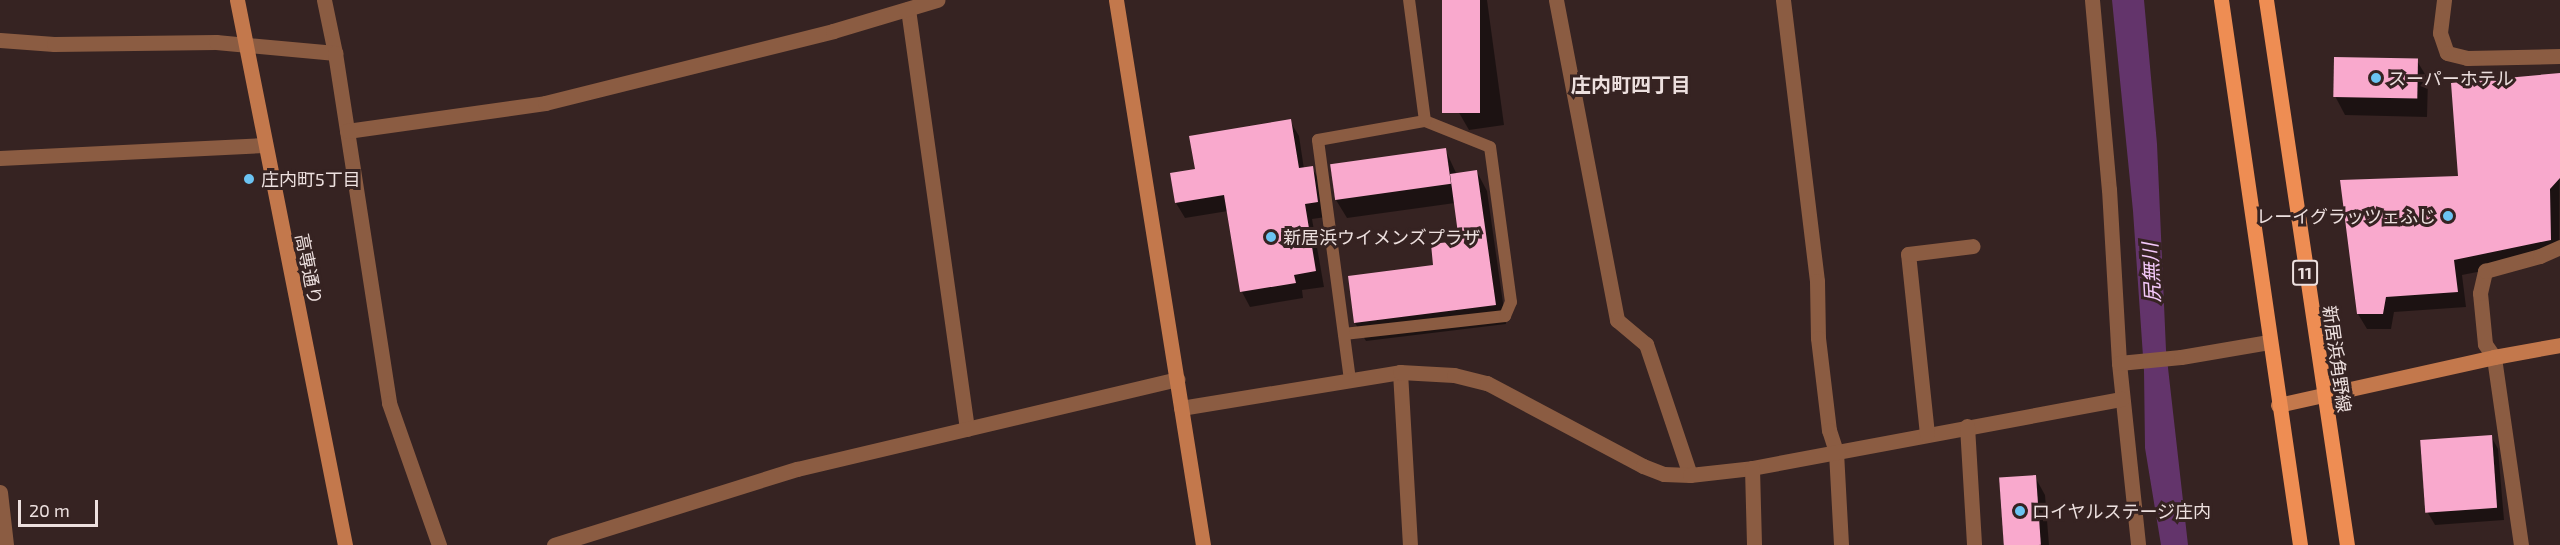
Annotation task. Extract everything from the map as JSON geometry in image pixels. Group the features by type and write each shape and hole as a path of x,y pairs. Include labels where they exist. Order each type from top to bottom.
{"main road":[{"path":"2221,0 2300,545"},
{"name":"新居浜角野線","path":"2266,0 2323,396 2347,545"}],"street":[{"name":"高専通り","path":"237,0 244,46 345,545"},
{"path":"324,0 335,53 389,404 439,545"},
{"path":"347,131 545,103 841,29 937,0"},
{"path":"1116,0 1203,545"},
{"path":"1556,0 1617,321 1646,344 1690,476"},
{"path":"1783,0 1816,269 1818,338 1829,430 1836,452 1841,545"},
{"path":"2092,0 2125,362 2122,399 2138,545"},
{"path":"2444,0 2440,33 2447,53 2467,58 2560,56"},
{"path":"908,9 966,429"},
{"path":"0,40 54,44 216,42 335,53"},
{"path":"0,158 264,145"},
{"path":"1927,434 1908,254 1973,246"},
{"path":"2521,545 2494,357 2485,344 2480,293 2485,271 2540,256 2560,247"},
{"path":"2125,362 2181,357 2270,342"},
{"path":"2278,405 2494,357 2560,345"},
{"path":"1182,408 1400,372 1454,375 1487,383 1643,466 1664,474 1690,476 1752,468 1967,426 2122,399"},
{"path":"1400,372 1410,545"},
{"path":"554,545 797,469 1177,379"},
{"path":"1967,426 1974,545"},
{"path":"1752,468 1754,545"},
{"path":"0,492 6,545"}],"lane":[{"path":"1409,0 1425,121"},
{"path":"1344,334 1505,316 1511,302 1490,147 1425,121 1318,140 1350,380"}],"water":[{"name":"尻無川","path":"2112,0 2144,0 2157,144 2166,350 2188,545 2161,545 2145,448 2144,371 2133,211"}],"building":[{"path":"1442,0 1480,0 1480,113 1442,113"},
{"name":"スーパーホテル","path":"2334,57 2418,58 2417,98 2333,97"},
{"name":"レーイグラッツェふじ","path":"2560,73 2560,178 2550,189 2551,240 2454,260 2458,292 2386,297 2383,314 2357,314 2340,180 2458,176 2451,83"},
{"name":"新居浜ウイメンズプラザ","path":"1291,119 1299,168 1313,166 1318,202 1305,204 1316,271 1294,275 1296,283 1240,292 1224,195 1175,203 1170,173 1195,169 1189,136"},
{"path":"1446,148 1451,184 1335,200 1330,164"},
{"path":"1477,170 1496,305 1354,323 1348,276 1433,265 1431,244 1459,241 1450,174"},
{"path":"2492,435 2497,508 2425,513 2420,440"},
{"name":"ロイヤルステージ庄内","path":"2036,475 2041,545 2004,545 1999,478"}],"place":[{"name":"スーパーホテル","path":"2376,78"},
{"name":"庄内町5丁目","path":"249,179"},
{"name":"レーイグラッツェふじ","path":"2448,216"},
{"name":"新居浜ウイメンズプラザ","path":"1271,237"},
{"name":"ロイヤルステージ庄内","path":"2020,511"}],"district":[{"name":"庄内町四丁目","path":"1631,84"}]}
